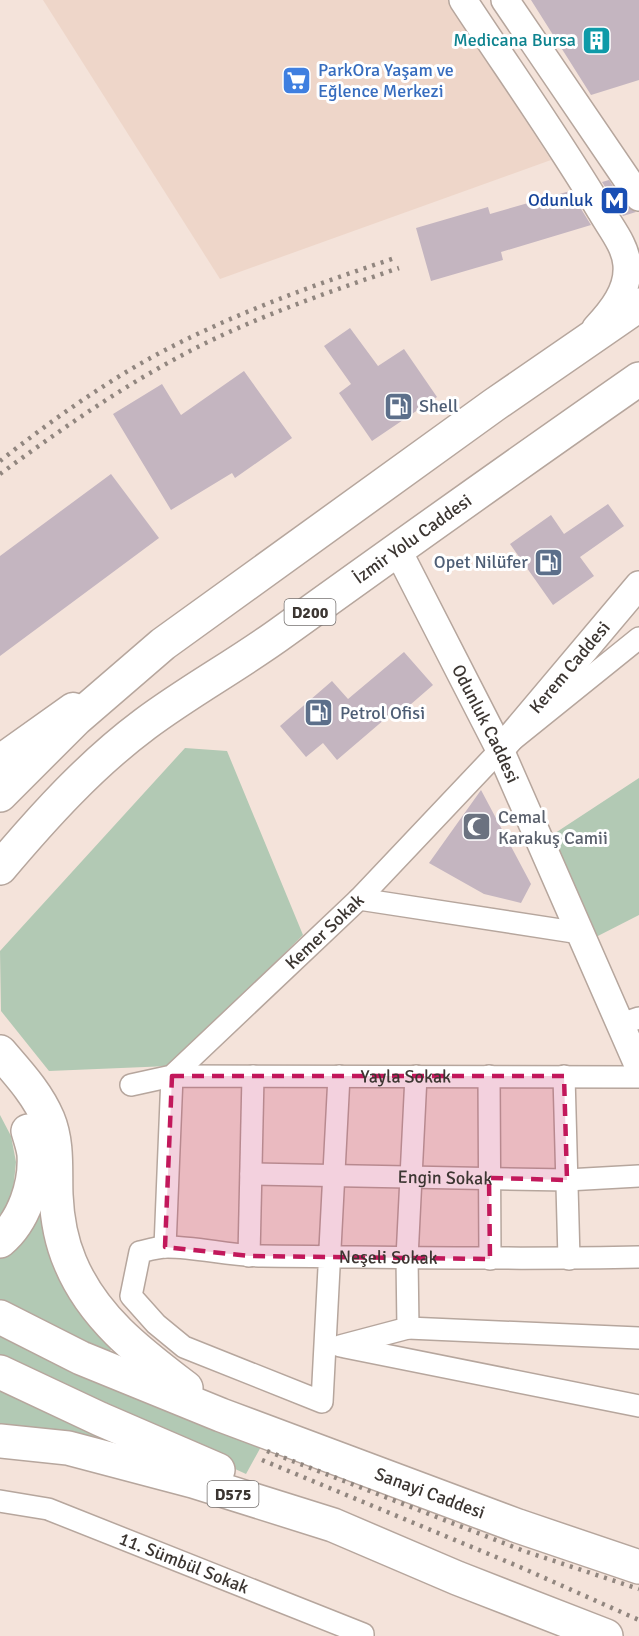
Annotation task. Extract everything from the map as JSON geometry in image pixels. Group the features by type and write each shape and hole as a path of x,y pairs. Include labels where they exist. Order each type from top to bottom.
{"highway":[{"path":"0,795 76,718 163,644 494,405 639,305"},
{"name":"İzmir Yolu Caddesi","path":"0,868 82,777 144,724 281,633 639,379"},
{"path":"0,892 117,748"},
{"path":"0,1052 38,1099 49,1120 56,1160 58,1216 69,1261 80,1284 113,1328 133,1347 221,1415"},
{"path":"0,1086 10,1097 28,1129 34,1151 34,1169 25,1204 16,1221 0,1241"},
{"name":"Sanayi Caddesi","path":"0,1317 81,1358 221,1415 518,1526 639,1567"},
{"path":"0,1372 100,1419 272,1492 457,1578"},
{"name":"D575","path":"0,1441 68,1448 193,1480 333,1526 457,1578 606,1636"}],"main road":[{"path":"0,760 163,644"}],"street":[{"path":"463,0 582,180 622,249 627,265 623,290 612,310 575,351"},
{"path":"505,0 639,197"},
{"name":"Odunluk Caddesi","path":"397,549 500,750 580,933 630,1021 639,1067"},
{"name":"Kerem Caddesi","path":"500,750 639,585"},
{"name":"Kemer Sokak","path":"172,1076 358,898 500,750 639,638"},
{"path":"358,898 580,933"},
{"path":"131,1085 172,1076 165,1247"},
{"name":"Yayla Sokak","path":"172,1076 639,1077"},
{"path":"249,1256 253,1076"},
{"path":"330,1256 339,1076"},
{"path":"408,1328 407,1258 416,1076"},
{"path":"489,1076 490,1258"},
{"path":"564,1076 568,1259"},
{"name":"Engin Sokak","path":"251,1174 567,1180 639,1176"},
{"name":"Neşeli Sokak","path":"330,1256 322,1402 184,1347 156,1323 131,1296 140,1252 165,1247 249,1256 330,1256 568,1259 639,1257"},
{"path":"639,1338 408,1328 340,1346 639,1406"},
{"name":"11. Sümbül Sokak","path":"0,1501 48,1509 363,1634 363,1636"}],"highlighted area":[{"path":"172,1076 564,1076 567,1180 489,1178 490,1259 249,1256 165,1247"}],"shaded area":[{"name":"ParkOra Yaşam ve Eğlence Merkezi","path":"43,0 448,0 551,160 220,279"}],"green space":[{"path":"185,748 227,751 303,935 169,1066 49,1071 1,1011 0,951"},
{"path":"639,778 639,915 592,939 546,839"},
{"path":"0,1115 11,1136 16,1162 12,1201 0,1215"},
{"path":"45,1172 114,1345 107,1355 0,1307 0,1253"},
{"path":"0,1334 263,1443 246,1474 0,1361"},
{"path":"0,1388 104,1433 102,1442 0,1426"}],"building":[{"name":"Medicana Bursa","path":"531,0 639,0 639,80 591,95"},
{"path":"609,180 626,206 636,212 623,216 602,182"},
{"path":"570,191 591,225 501,252 503,260 431,281 416,228 488,207 490,214"},
{"path":"350,328 378,366 404,349 437,397 372,441 339,393 351,384 324,346"},
{"path":"244,371 292,438 235,478 232,473 171,510 113,414 162,384 181,415"},
{"path":"111,474 159,538 0,656 0,556"},
{"path":"608,504 624,526 580,557 594,576 553,605 510,544 551,515 564,534"},
{"path":"404,652 433,685 395,718 392,713 337,760 323,743 306,757 280,726 332,681 348,699"},
{"name":"Cemal Karakuş Camii","path":"481,790 531,884 521,903 484,894 429,863"}],"railway":[{"path":"0,461 85,398 175,345 283,297 395,258"},
{"path":"0,474 108,399 202,345 285,309 399,268"},
{"path":"267,1451 524,1551 639,1589"},
{"path":"262,1460 520,1567 639,1620"}],"place":[{"name":"Medicana Bursa","path":"597,40"},
{"name":"ParkOra Yaşam ve Eğlence Merkezi","path":"297,80"},
{"name":"Odunluk","path":"614,200"},
{"name":"Shell","path":"398,406"},
{"name":"Opet Nilüfer","path":"549,562"},
{"name":"Petrol Ofisi","path":"319,713"},
{"name":"Cemal Karakuş Camii","path":"477,827"}]}
